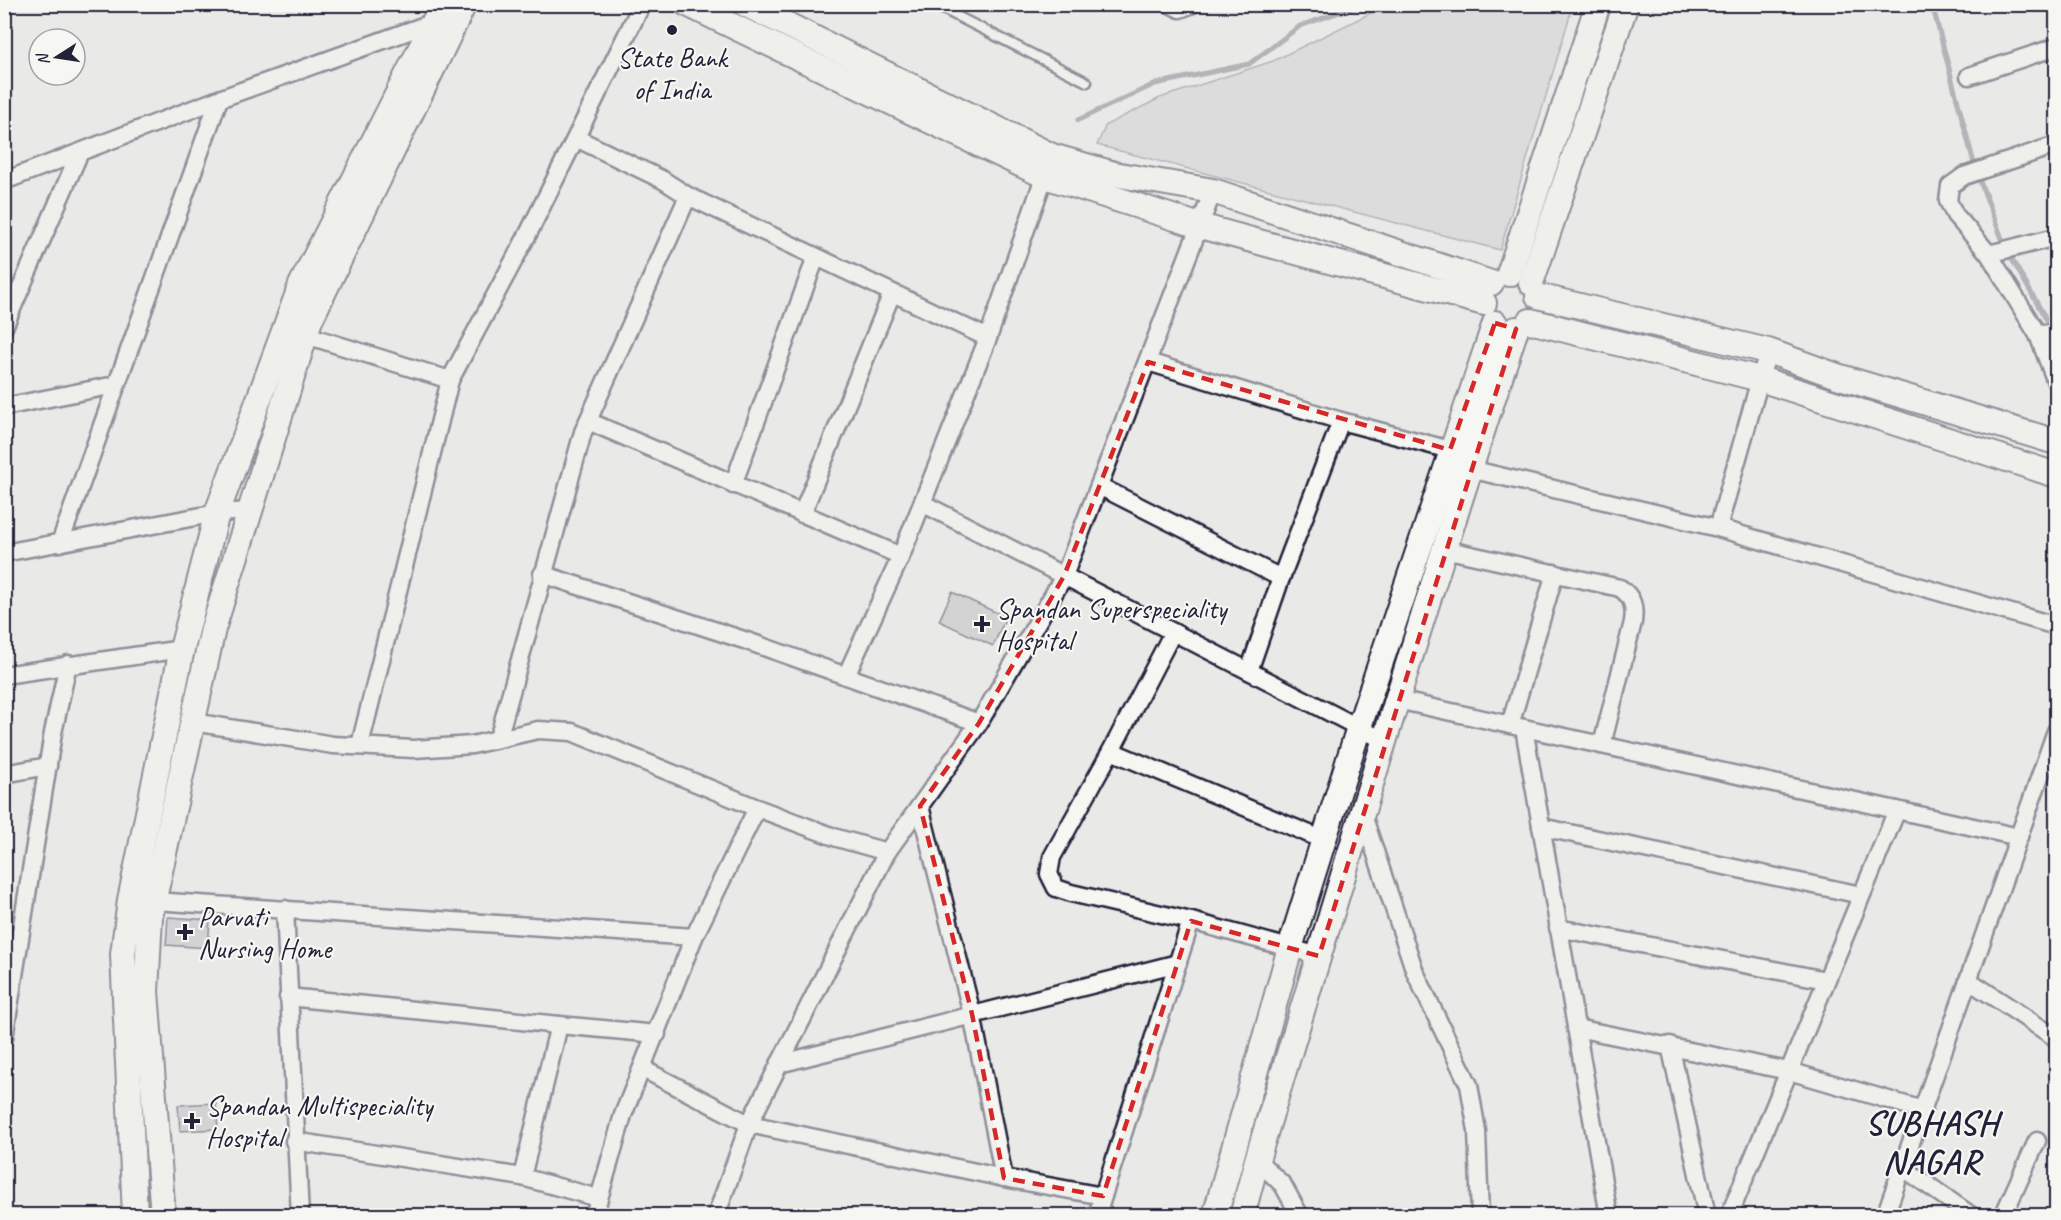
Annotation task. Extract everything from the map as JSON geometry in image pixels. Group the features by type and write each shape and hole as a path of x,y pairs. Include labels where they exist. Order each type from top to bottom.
{"street":[{"path":"163,1215 146,991 150,917 213,629 310,320 464,4"},
{"path":"360,745 450,380 576,138 642,4"},
{"path":"687,4 1048,166 1200,226 1512,301 1768,351 1838,376 2056,442"},
{"path":"745,4 1048,166 1114,174 1213,191 1512,301 2056,475"},
{"path":"1170,4 1180,9 1193,4"},
{"path":"1242,1215 1363,815 1383,740 1398,700 1470,469 1512,301 1598,4"},
{"path":"1215,1215 1290,948 1450,450 1512,301 1626,4"},
{"path":"4,181 439,14"},
{"path":"135,1215 123,954 130,900 182,649 218,513 301,285 439,14"},
{"path":"1969,76 2056,47"},
{"path":"60,543 219,99"},
{"path":"576,138 663,180 688,196 988,338"},
{"path":"2056,145 1964,176 1950,186 1948,201 1955,215 1989,254 2038,335 2056,382"},
{"path":"4,327 79,153"},
{"path":"846,676 902,556 988,338 1048,166"},
{"path":"716,1215 749,1124 887,852 979,723 1064,576 1213,191"},
{"path":"498,739 542,574 588,422 688,196"},
{"path":"1989,254 2056,237"},
{"path":"733,485 816,257"},
{"path":"802,514 892,293"},
{"path":"2038,335 2056,332"},
{"path":"306,335 450,380"},
{"path":"1718,528 1768,351"},
{"path":"1148,362 1341,421 1450,450"},
{"path":"4,407 115,385"},
{"path":"1250,671 1281,578 1341,421"},
{"path":"588,422 902,556"},
{"path":"1470,469 1718,528 2056,626"},
{"path":"1100,486 1281,578"},
{"path":"922,503 1383,740"},
{"path":"4,553 218,513 251,511"},
{"path":"1444,549 1620,588 1629,594 1634,608 1602,745"},
{"path":"1555,573 1517,727 1541,827 1609,1215"},
{"path":"542,574 979,723"},
{"path":"1173,632 1112,751 1052,857 1048,874 1056,888 1071,893 1191,921 1319,956"},
{"path":"4,675 182,649"},
{"path":"5,1032 48,766 68,664"},
{"path":"1398,700 2019,837"},
{"path":"193,722 333,745 414,749 472,745 538,730 572,732 837,838 887,852"},
{"path":"1885,1215 2056,731"},
{"path":"1112,751 1326,841"},
{"path":"4,774 48,766"},
{"path":"920,806 972,1014 1004,1178"},
{"path":"594,1215 623,1115 694,937 757,807"},
{"path":"1729,1215 1897,810"},
{"path":"1363,815 1415,972 1469,1085 1478,1131 1480,1215"},
{"path":"1541,827 1861,895"},
{"path":"154,901 694,937"},
{"path":"285,909 294,1141 300,1215"},
{"path":"1097,1215 1191,921"},
{"path":"1558,928 1826,980"},
{"path":"779,1064 1178,963"},
{"path":"1968,980 2056,1038"},
{"path":"288,997 657,1034"},
{"path":"522,1177 559,1025"},
{"path":"1576,1028 1670,1045 1789,1071 1923,1110"},
{"path":"1670,1045 1707,1215"},
{"path":"643,1069 749,1124 1004,1178 1103,1196"},
{"path":"294,1141 522,1177 598,1198"},
{"path":"2003,1215 2037,1141"},
{"path":"1257,1160 1283,1185 1300,1215"},
{"path":"1902,1167 1972,1215"}],"lane":[{"path":"933,4 1087,82"}],"highlighted area":[{"path":"1495,323 1516,329 1319,956 1191,921 1103,1196 1004,1178 972,1014 920,806 979,723 1064,576 1148,362 1450,450"}],"shaded area":[{"path":"1389,4 1573,5 1500,250 1097,145 1106,125 1160,98 1273,61"}],"building":[{"path":"952,592 1006,617 993,646 939,621"},
{"path":"168,917 210,920 208,948 166,945"},
{"path":"216,1103 218,1129 180,1131 178,1105"}],"waterway":[{"path":"1078,120 1155,84 1249,64 1300,26 1363,4"},
{"path":"1932,4 1976,171 2006,249 2053,331"}],"place":[{"name":"State Bank of India","path":"672,30"},
{"name":"Spandan Superspeciality Hospital","path":"982,624"},
{"name":"Parvati Nursing Home","path":"185,932"},
{"name":"Spandan Multispeciality Hospital","path":"192,1121"}],"district":[{"name":"SUBHASH NAGAR","path":"1932,1142"}]}
